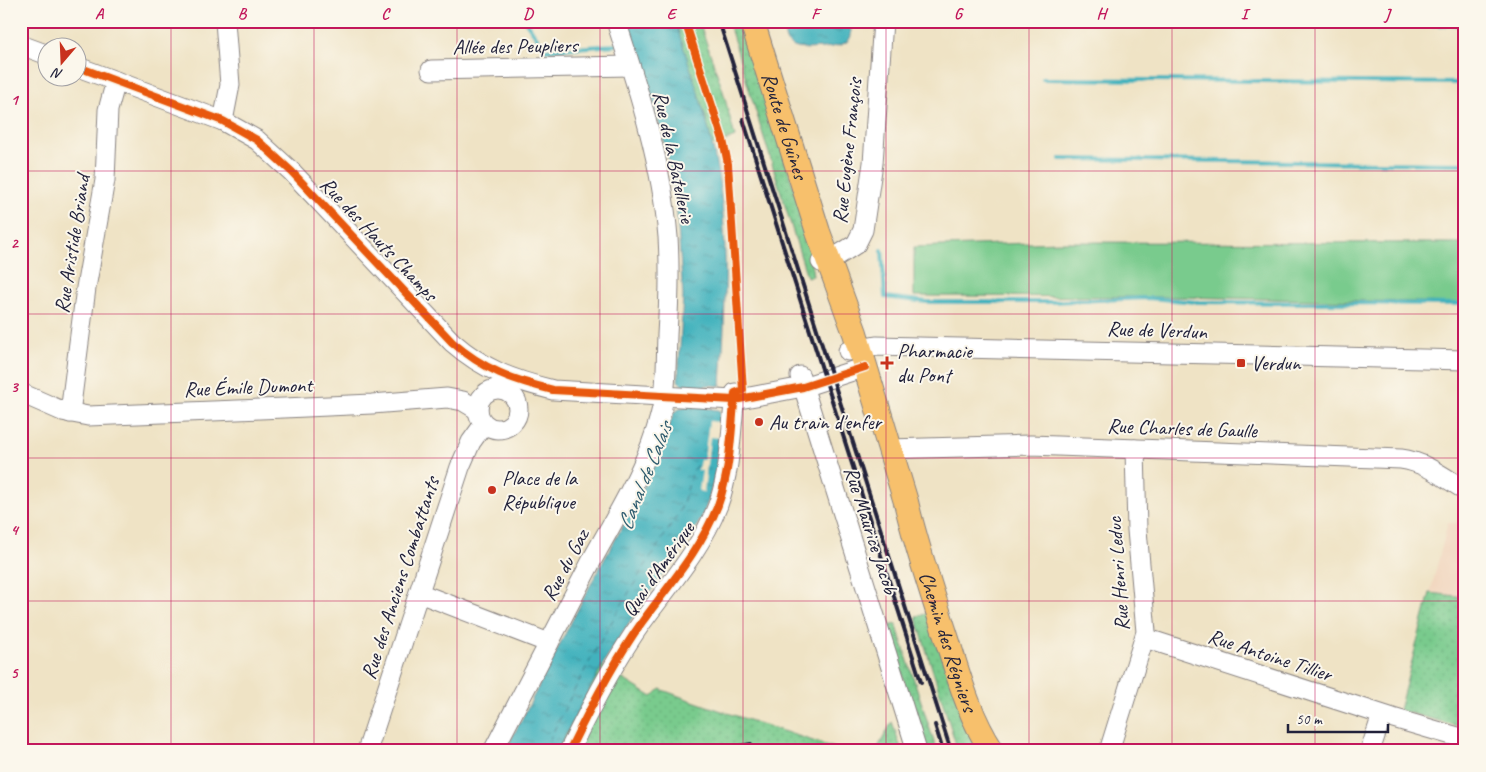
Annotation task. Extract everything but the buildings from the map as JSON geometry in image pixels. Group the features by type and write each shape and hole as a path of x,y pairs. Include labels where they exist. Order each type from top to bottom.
{"main road":[{"name":"Route de Guînes","path":"752,21 818,232 825,260 824,279 857,359"},
{"name":"Chemin des Régniers","path":"857,359 889,449 968,704 976,724 992,751"},
{"name":"Chemin des Régniers","path":"857,359 887,482 913,530"}],"street":[{"path":"223,121 230,85 225,21"},
{"name":"Rue de la Batellerie","path":"616,21 630,66 658,173 667,232 670,396"},
{"name":"Rue Eugène François","path":"825,260 856,244 863,230 873,163 883,21"},
{"path":"21,45 38,51"},
{"name":"Allée des Peupliers","path":"431,70 630,66"},
{"name":"Rue des Hauts Champs","path":"88,70 223,121 246,132 268,148 435,325 489,380 510,395"},
{"name":"Rue Aristide Briand","path":"70,413 86,288 105,180 108,110 116,81"},
{"name":"Rue de Verdun","path":"802,381 857,359 876,346 1465,360"},
{"name":"Rue des Hauts Champs","path":"463,352 504,376 525,384 553,390 729,397 802,381"},
{"name":"Rue Maurice Jacob","path":"802,381 917,751"},
{"path":"510,395 518,414 516,420 509,427 496,430 481,417 479,403 484,394 493,390 510,395 553,390"},
{"name":"Rue Émile Dumont","path":"21,393 48,406 70,413 97,416 363,404 448,398 463,401 481,417"},
{"name":"Rue du Gaz","path":"493,751 642,464 670,396"},
{"name":"Quai d'Amérique","path":"569,751 604,685 641,624 707,530 719,503 729,461 729,397"},
{"name":"Rue des Anciens Combattants","path":"367,751 448,502 481,417"},
{"name":"Rue Charles de Gaulle","path":"889,449 1017,445 1409,460 1426,466 1465,490"},
{"name":"Rue Henri Leduc","path":"1109,751 1145,638 1146,625 1137,530 1135,449"},
{"path":"419,593 549,644"},
{"name":"Rue Antoine Tillier","path":"1145,638 1382,715 1465,739"},
{"path":"1370,751 1382,715"}],"shaded area":[{"path":"1448,523 1465,523 1465,597 1430,593"}],"green space":[{"path":"675,21 699,21 723,91 735,137 712,146 706,119"},
{"path":"728,21 743,21 807,232 813,276 807,277"},
{"path":"1060,242 1465,243 1465,303 1178,297 914,296 914,247"},
{"path":"1430,593 1465,597 1465,728 1399,710"},
{"path":"931,612 976,743 973,751 958,751 916,617"},
{"path":"896,624 937,751 926,751 887,627"},
{"path":"602,666 652,697 660,689 843,751 557,751"},
{"path":"892,722 902,751 876,751"}],"water":[{"path":"627,21 675,21 703,109 716,163 725,246 723,358 721,386 705,385 706,408 719,410 720,413 717,467 709,499 701,519 637,610 602,666 557,751 505,751 648,477 674,412 685,406 687,385 682,385 678,381 683,296 676,201 667,153 645,74"},
{"path":"786,21 847,21 851,34 850,39 836,46 799,48 792,46 786,41 784,31"}],"pier":[{"path":"720,416 723,417 721,438 710,437 704,492 699,491 702,471 698,470 700,460 704,460 709,421 720,422"}],"waterway":[{"path":"525,21 546,50 616,45"},
{"path":"1141,23 1465,25"},
{"path":"1043,79 1465,83"},
{"path":"1060,159 1465,164"},
{"path":"882,250 885,297 927,302 1049,302 1148,298 1197,302 1465,304"}],"ferry route":[{"path":"544,751 600,642 678,514 695,467 699,465"}],"railway":[{"path":"719,21 951,751"},
{"path":"743,119 921,682"},
{"path":"935,725 943,751"},
{"path":"713,751 751,744"}],"cycle path":[{"path":"569,751 612,669 642,622 694,552 711,521 726,478 735,393 743,390 728,164 723,140 685,21"},
{"path":"88,71 223,121 257,140 292,172 452,342 487,367 512,378 553,390 734,400 803,387 865,367"}],"place":[{"name":"Pharmacie du Pont","path":"887,363"},
{"name":"Verdun","path":"1241,363"},
{"name":"Au train d'enfer","path":"759,422"},
{"name":"Place de la République","path":"492,490"}],"water label":[{"name":"Canal de Calais","path":"644,476"}]}
